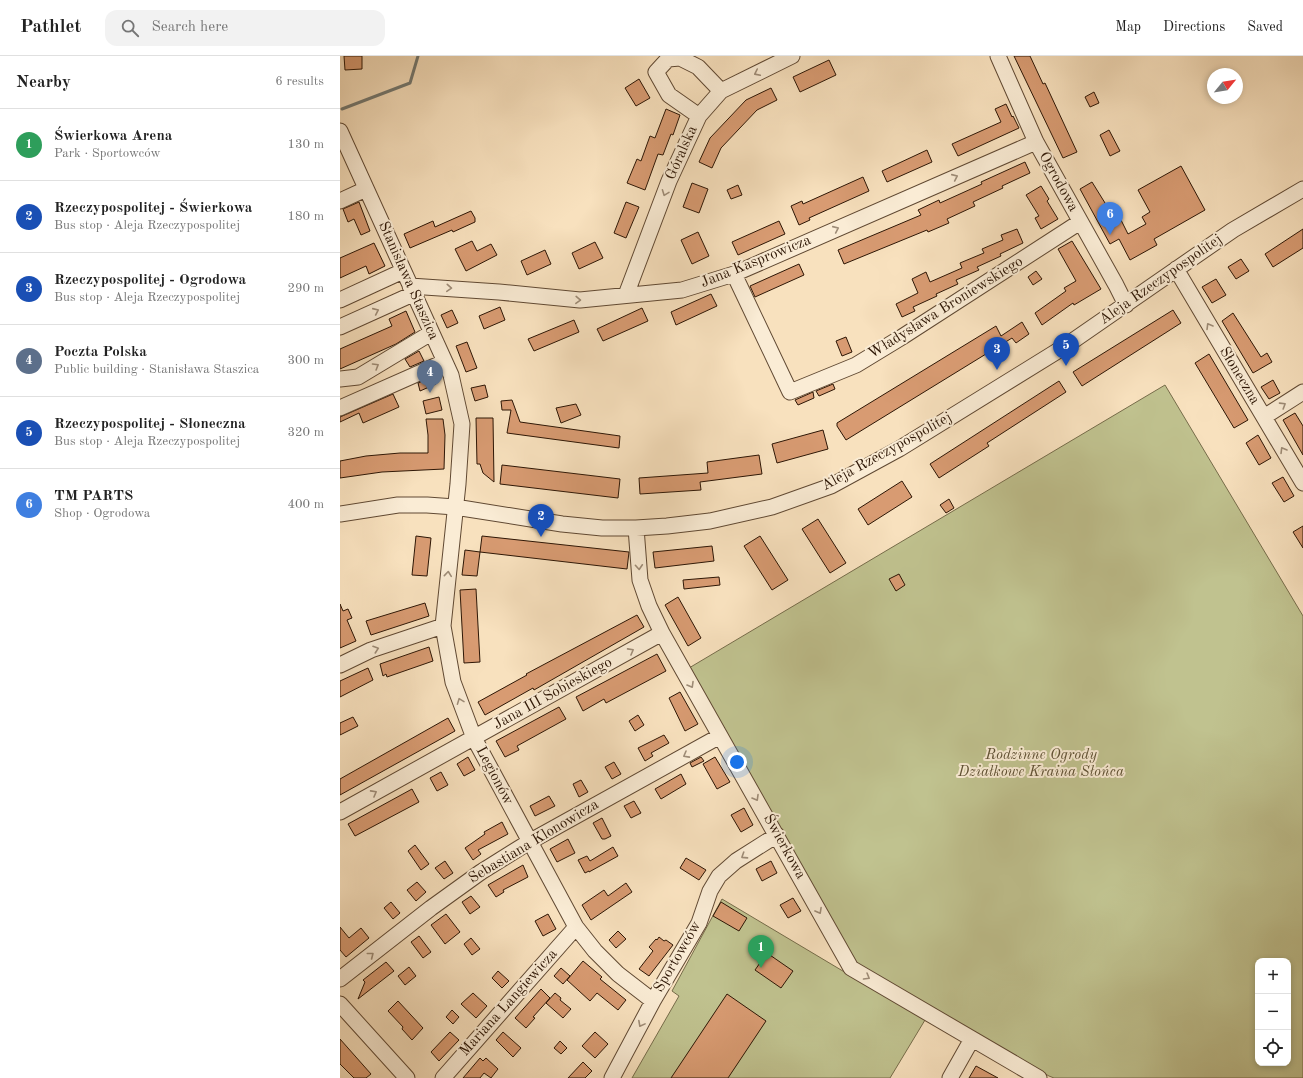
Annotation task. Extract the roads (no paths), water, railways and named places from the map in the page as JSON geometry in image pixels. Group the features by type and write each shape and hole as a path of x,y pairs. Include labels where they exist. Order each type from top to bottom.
{"street":[{"name":"Góralska","path":"626,295 669,181 699,116 721,91 792,56"},
{"name":"Ogrodowa","path":"998,56 1036,142 1126,304"},
{"path":"699,116 669,95 656,72 668,59 680,58 698,67 721,91"},
{"name":"Stanisława Staszica","path":"340,131 450,375 462,424 458,484 454,507"},
{"name":"Jana Kasprowicza","path":"412,290 500,292 580,300 682,290 734,274 1036,142"},
{"name":"Aleja Rzeczypospolitej","path":"340,514 398,505 427,505 454,507 562,524 602,528 636,528 667,526 733,517 772,507 831,486 900,449 1064,348 1233,230 1303,189"},
{"path":"340,201 366,190"},
{"name":"Władysława Broniewskiego","path":"734,274 790,392 856,365 1080,222"},
{"name":"Słoneczna","path":"1176,269 1303,483"},
{"path":"340,300 403,271"},
{"path":"340,327 412,290"},
{"path":"340,379 358,377 431,332"},
{"path":"340,408 444,362"},
{"path":"1264,417 1303,392"},
{"name":"Legionów","path":"454,507 443,626 453,682 474,738 576,927 595,951 618,974 654,1001"},
{"name":"Świerkowa","path":"636,528 640,580 649,606 662,633 851,968 1039,1078"},
{"path":"340,665 371,650 443,626"},
{"name":"Jana III Sobieskiego","path":"340,812 662,633"},
{"name":"Sebastiana Klonowicza","path":"340,979 431,908 481,872 529,842 720,736"},
{"name":"Sportowców","path":"612,1078 654,1001 700,923 710,891 719,876 736,861 777,835"},
{"name":"Mariana Langiewicza","path":"442,1078 576,927"},
{"path":"340,1004 400,1076"},
{"path":"950,1078 972,1038"}],"waterway":[{"path":"342,109 410,83 418,56"}],"place":[{"name":"TM PARTS","path":"1110,235"},
{"name":"Rzeczypospolitej - Słoneczna","path":"1066,366"},
{"name":"Rzeczypospolitej - Ogrodowa","path":"997,370"},
{"name":"Poczta Polska","path":"430,393"},
{"name":"Rzeczypospolitej - Świerkowa","path":"541,537"},
{"name":"Świerkowa Arena","path":"761,968"}],"park label":[{"name":"Rodzinne Ogrody Działkowe Kraina Słońca","path":"1041,764"}]}
